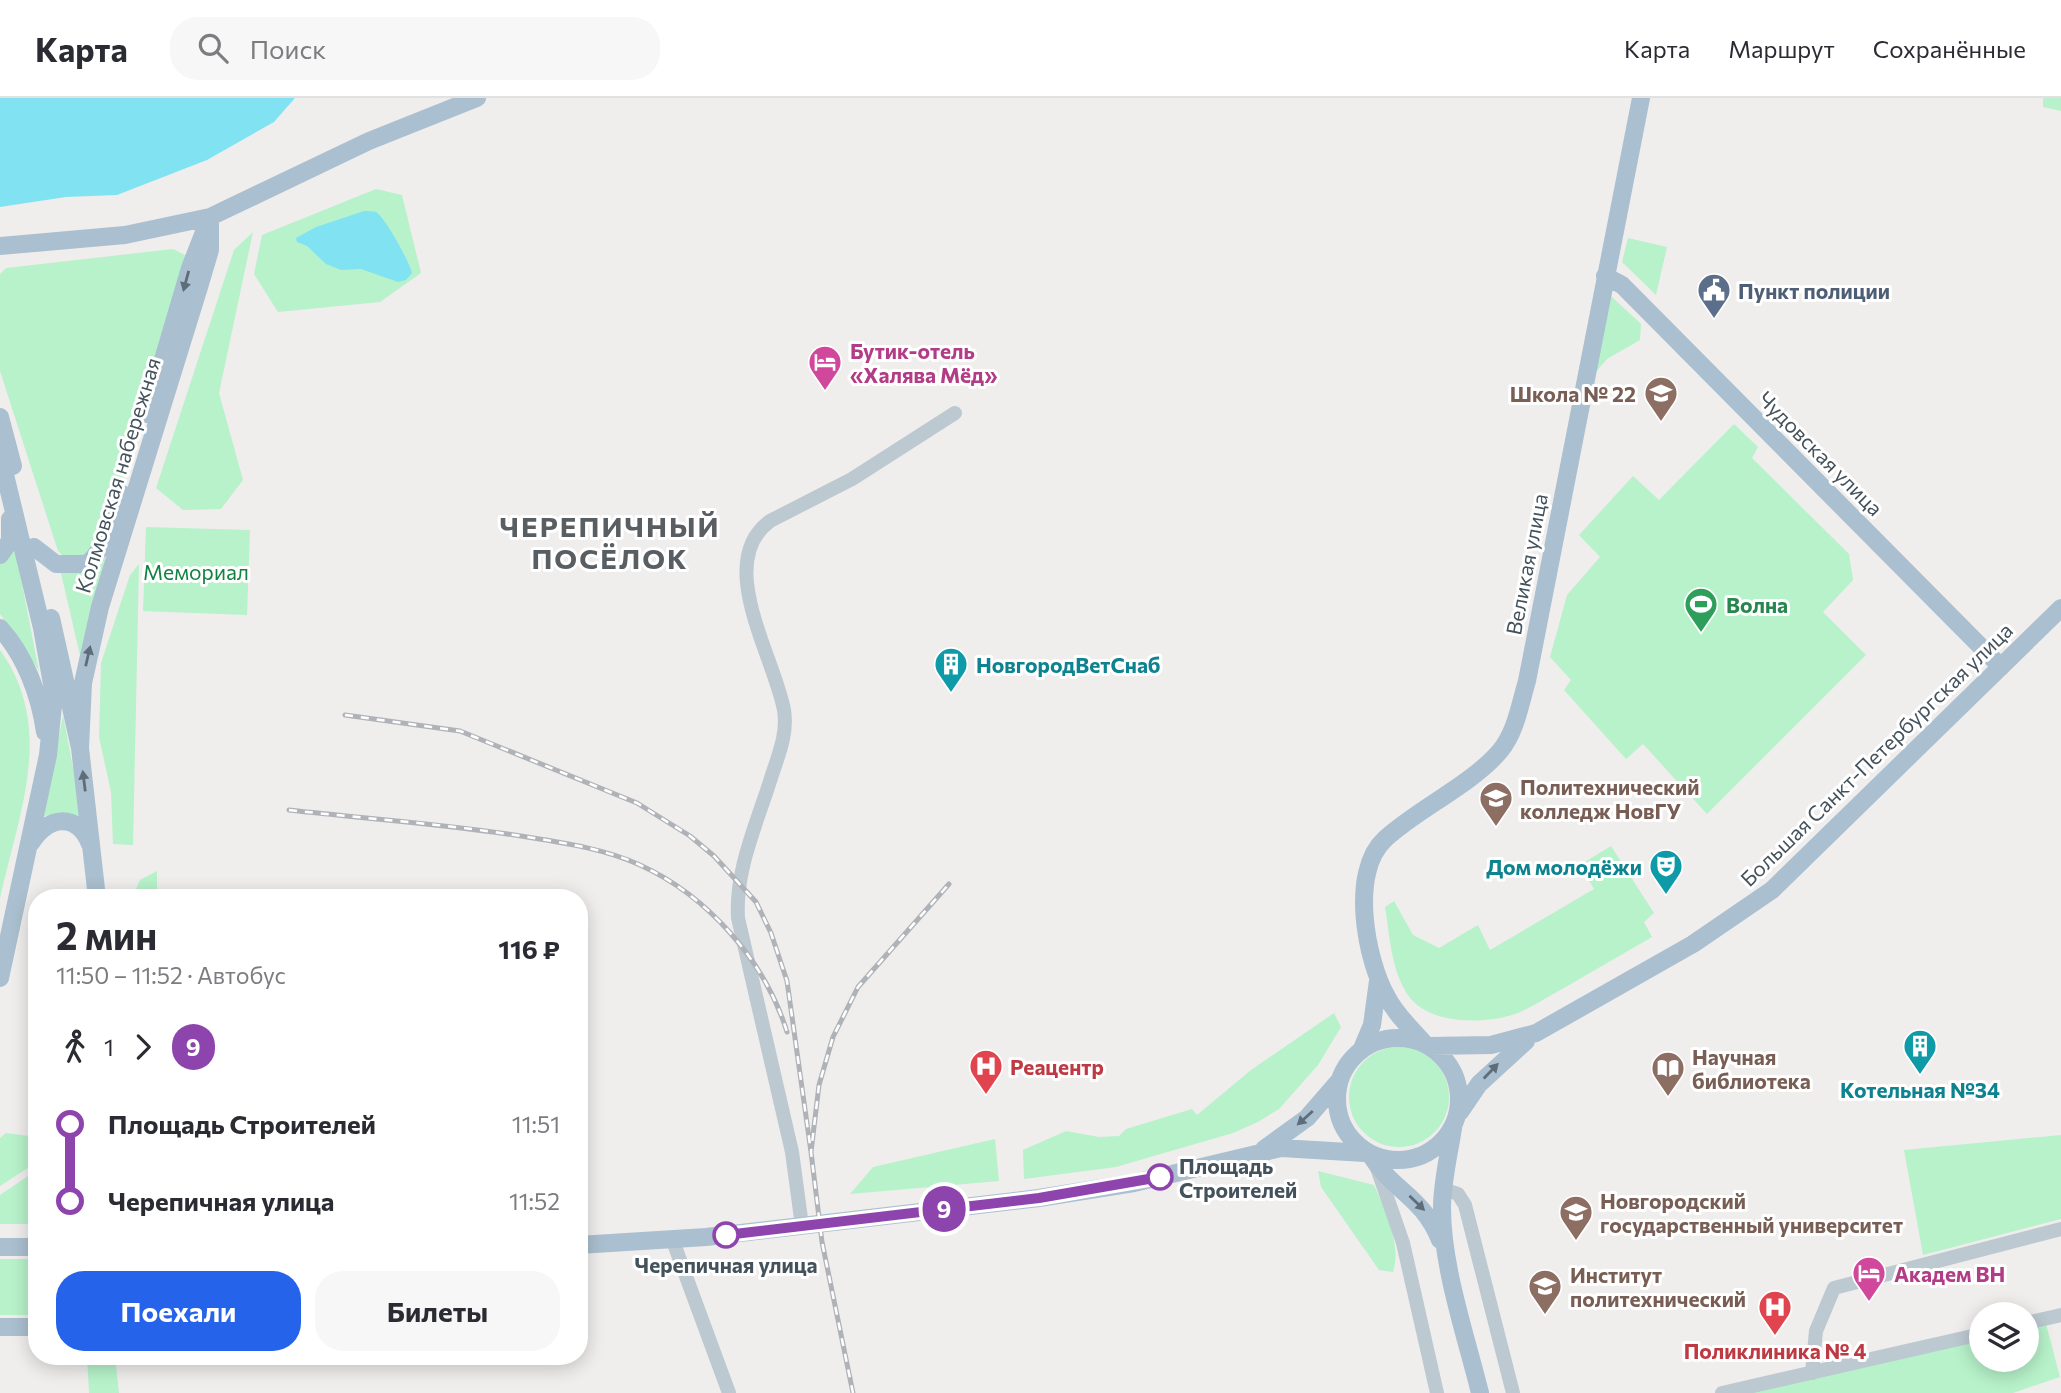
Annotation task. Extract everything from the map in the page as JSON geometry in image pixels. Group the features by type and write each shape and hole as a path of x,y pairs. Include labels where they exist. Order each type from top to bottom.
{"main road":[{"path":"0,246 125,235 210,217 369,141 477,98"},
{"name":"Великая улица","path":"1378,978 1364,902 1372,858 1386,838 1500,751 1517,716 1527,681 1641,98"},
{"path":"0,235 149,227 210,217"},
{"name":"Колмовская набережная","path":"34,547 44,558 65,566 87,564 96,556 117,511 190,268 210,217"},
{"name":"Колмовская набережная","path":"80,748 87,660 200,288 210,250 210,217"},
{"name":"Чудовская улица","path":"1605,276 1622,285 2001,667"},
{"path":"0,417 34,547 80,748 96,889"},
{"path":"0,453 42,628 54,695 48,755 0,978"},
{"path":"0,555 10,541 10,492"},
{"name":"Большая Санкт-Петербургская улица","path":"1455,1120 1487,1076 1536,1033 1693,944 1765,896 2061,608"},
{"path":"0,628 27,668 43,714 48,755"},
{"path":"28,850 43,827 54,821 65,820 83,830 93,850"},
{"path":"1378,978 1399,1016 1447,1060 1454,1072 1459,1095 1442,1212 1448,1260 1480,1393"},
{"path":"1261,1151 1307,1118 1361,1051 1374,1018 1378,978"},
{"name":"Большая Санкт-Петербургская улица","path":"1427,1044 1491,1045 1536,1033"},
{"path":"1361,1051 1373,1043 1396,1037 1427,1044"},
{"path":"1342,1077 1337,1098 1340,1121 1346,1133 1426,1212 1448,1260"},
{"path":"588,1245 673,1241 1100,1189 1261,1151 1294,1148 1394,1160 1417,1156 1436,1146 1455,1120"},
{"path":"0,1247 28,1247"},
{"path":"2,1326 28,1327"}],"street":[{"path":"802,1226 792,1152 738,918 737,897 745,860 784,737 784,712 748,589 747,552 759,529 770,521 852,479 955,413"},
{"path":"1370,1157 1412,1280 1437,1393"},
{"path":"1444,1189 1458,1194 1465,1205 1513,1393"},
{"path":"1812,1373 1816,1331 1834,1288 2061,1228"},
{"path":"673,1241 729,1393"},
{"path":"2039,1320 2061,1315"},
{"path":"1722,1393 1969,1337"}],"green space":[{"path":"2043,98 2061,98 2061,111 2043,107"},
{"path":"376,189 402,195 421,273 380,302 278,312 254,274 262,235"},
{"path":"253,232 219,393 243,480 221,509 183,510 156,488 234,250"},
{"path":"1628,238 1667,247 1656,295 1622,262"},
{"path":"173,249 189,257 113,509 87,557 66,559 58,551 0,371 0,274 6,268"},
{"path":"1612,297 1641,324 1640,340 1607,359 1588,381 1608,298"},
{"name":"Волна","path":"1734,424 1758,447 1752,458 1849,554 1853,580 1823,612 1866,655 1707,814 1643,744 1626,759 1564,690 1571,680 1550,657 1567,595 1600,557 1579,535 1633,476 1659,500"},
{"name":"Мемориал","path":"146,527 250,530 247,615 143,611"},
{"path":"15,548 39,671 0,614 0,560"},
{"path":"112,553 82,664 60,569 93,568"},
{"path":"139,564 133,845 113,844 111,792 99,737 101,663 130,575"},
{"path":"0,650 17,680 26,710 30,740 23,802 0,898"},
{"path":"63,715 83,820 67,813 44,816"},
{"path":"1611,846 1654,913 1644,922 1652,937 1538,1003 1512,1015 1487,1020 1458,1020 1432,1013 1411,999 1395,967 1385,907 1394,901 1413,935 1439,948 1478,925 1490,950 1594,889 1580,865"},
{"path":"157,871 157,889 136,889 140,880"},
{"path":"1334,1013 1341,1027 1318,1065 1279,1109 1258,1122 1233,1133 1116,1167 1024,1179 1023,1150 1066,1131 1099,1137 1119,1136 1126,1129 1192,1109 1197,1115 1251,1070"},
{"path":"1399,1047 1418,1051 1434,1062 1445,1078 1449,1097 1445,1116 1434,1132 1418,1143 1399,1147 1380,1143 1364,1132 1353,1116 1349,1097 1353,1078 1364,1062 1380,1051"},
{"path":"6,1133 28,1136 28,1168 0,1186 0,1138"},
{"path":"2061,1135 2061,1219 1923,1255 1904,1150"},
{"path":"995,1139 999,1181 850,1194 873,1167"},
{"path":"1318,1171 1374,1185 1394,1239 1393,1272 1379,1270 1321,1187"},
{"path":"28,1176 28,1224 0,1224 0,1195"},
{"path":"0,1259 28,1259 28,1315 0,1315"},
{"path":"2046,1324 2060,1377 2013,1393 1741,1393 1969,1342 1969,1372 2039,1372 2039,1325"},
{"path":"87,1365 116,1365 119,1393 89,1393"}],"water":[{"path":"0,98 295,98 274,122 207,160 117,195 66,197 0,207"},
{"path":"364,211 376,212 391,231 412,273 406,280 398,282 361,269 341,270 326,264 307,246 297,242 296,238 316,227"}],"railway":[{"path":"345,715 460,731 637,803 690,836 714,856 756,902 771,933 787,981 811,1152"},
{"path":"289,810 497,832 570,844 627,859 665,878 689,894 731,934 764,980 787,1032"},
{"path":"853,1393 822,1242 811,1152 819,1085 833,1037 858,987 949,884"}],"bus line":[{"name":"9","path":"726,1235 1039,1198 1160,1177"}],"place":[{"name":"Пункт полиции","path":"1714,320"},
{"name":"Бутик-отель «Халява Мёд»","path":"825,392"},
{"name":"Школа № 22","path":"1661,423"},
{"name":"Волна","path":"1701,634"},
{"name":"НовгородВетСнаб","path":"951,694"},
{"name":"Политехнический колледж НовГУ","path":"1496,828"},
{"name":"Дом молодёжи","path":"1666,896"},
{"name":"Котельная №34","path":"1920,1076"},
{"name":"Реацентр","path":"986,1096"},
{"name":"Научная библиотека","path":"1668,1098"},
{"name":"Площадь Строителей","path":"1160,1177"},
{"name":"Черепичная улица","path":"726,1235"},
{"name":"Новгородский государственный университет","path":"1576,1242"},
{"name":"Академ ВН","path":"1869,1303"},
{"name":"Институт политехнический","path":"1545,1316"},
{"name":"Поликлиника № 4","path":"1775,1337"}],"district":[{"name":"ЧЕРЕПИЧНЫЙ ПОСЁЛОК","path":"610,542"}]}
